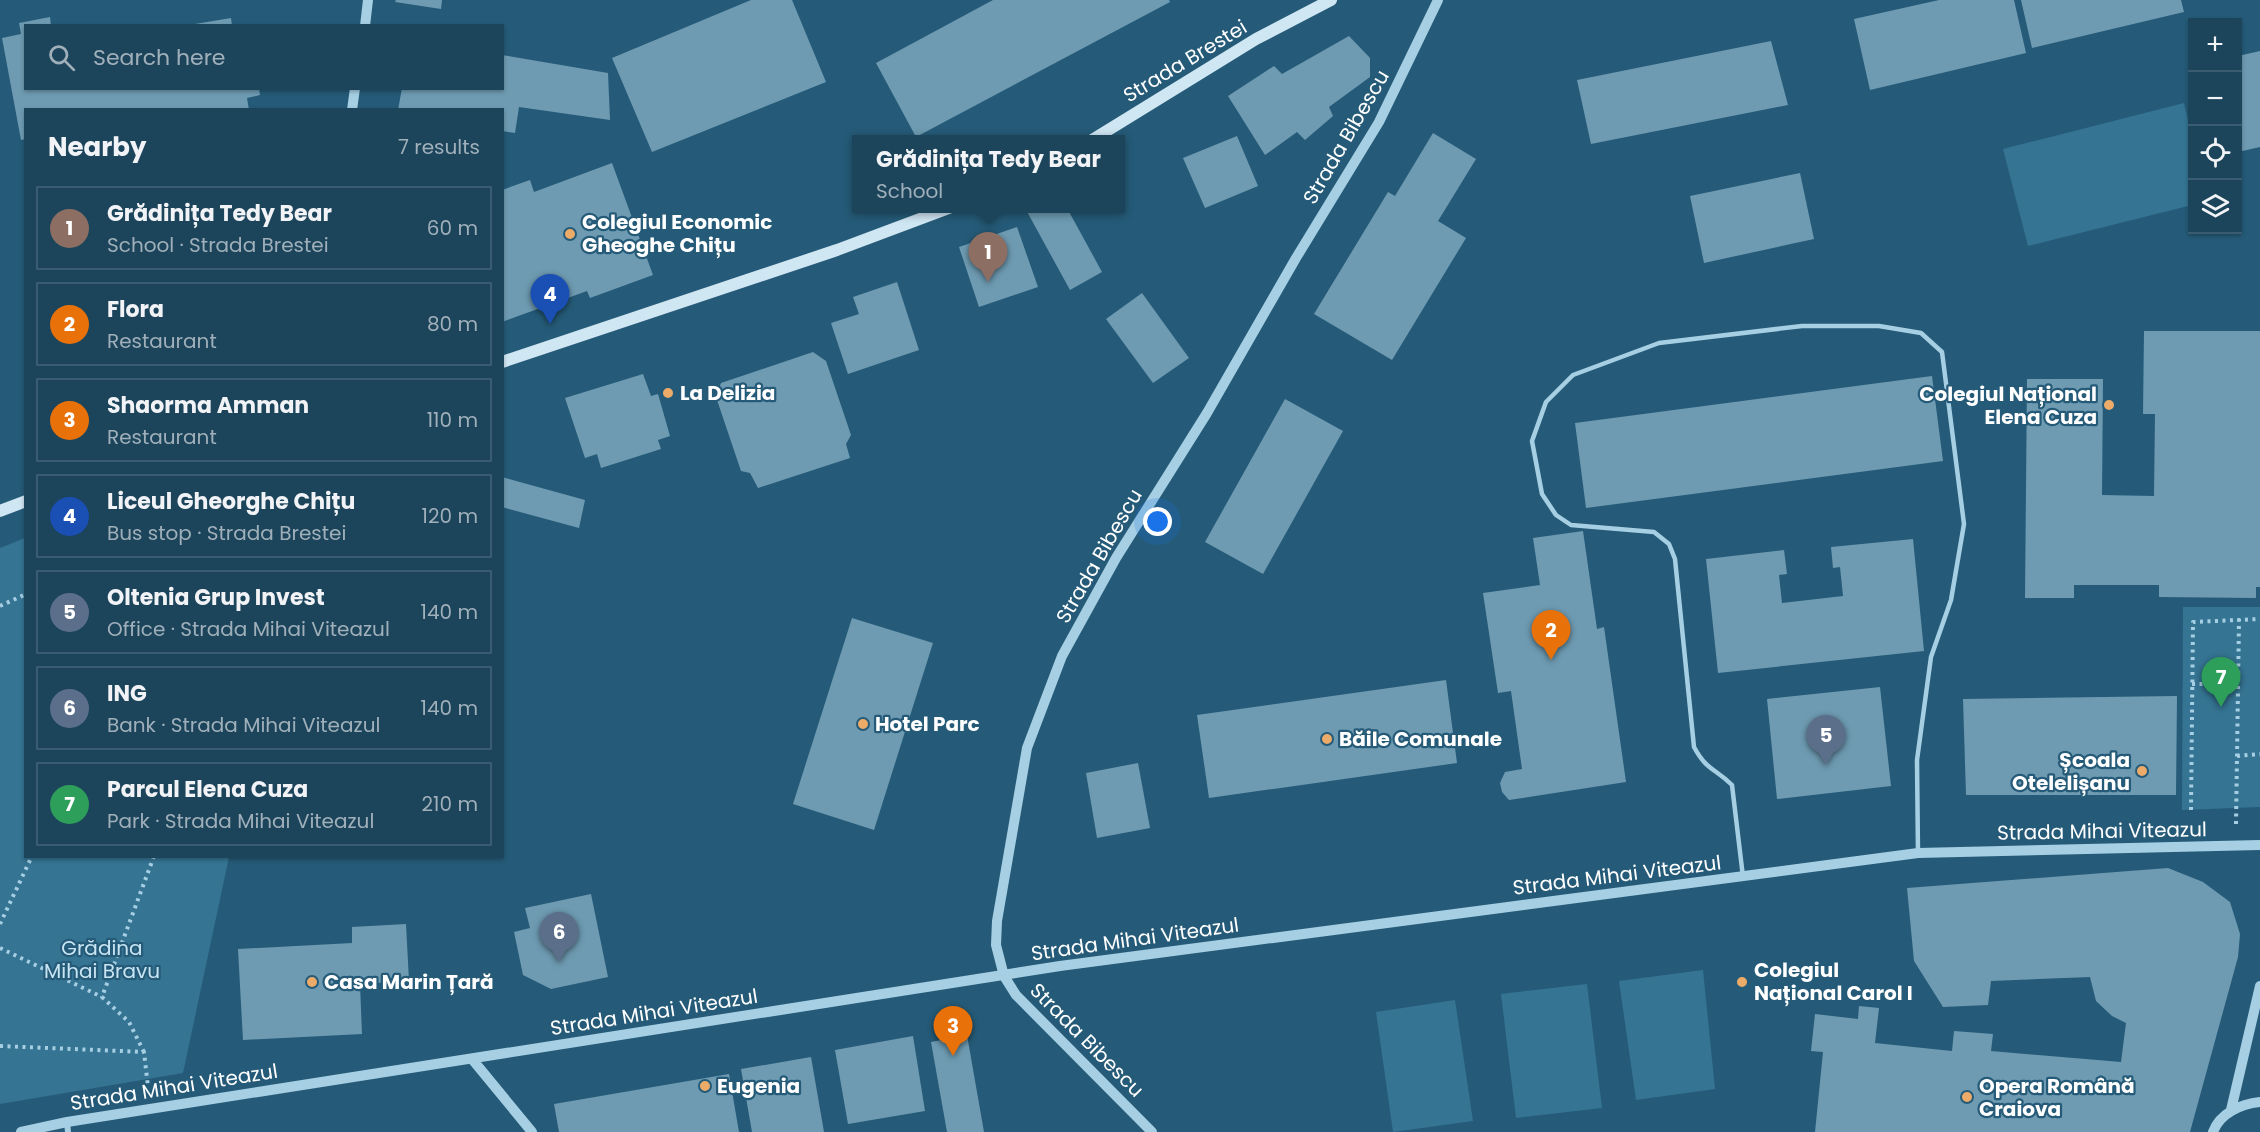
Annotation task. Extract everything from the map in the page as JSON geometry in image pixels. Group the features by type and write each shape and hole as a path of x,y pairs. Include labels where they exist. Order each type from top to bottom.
{"main road":[{"name":"Strada Brestei","path":"1100,135 1256,39 1331,0"},
{"path":"504,361 837,250 936,213"},
{"path":"0,511 24,502"}],"street":[{"path":"364,24 368,0"},
{"name":"Strada Bibescu","path":"1152,1132 1022,1002 1004,976 996,945 1008,845 1027,748 1062,656 1116,558 1207,412 1379,122 1438,0"},
{"path":"352,108 355,90"},
{"name":"Strada Mihai Viteazul","path":"21,1132 68,1127 150,1109 1060,966 1918,853 2236,846 2259,848"},
{"path":"2213,1132 2231,1110 2260,986"},
{"path":"471,1059 532,1132"},
{"path":"2231,1110 2247,1103 2260,1102"}],"lane":[{"path":"1743,877 1732,785 1722,776 1711,771 1694,747 1676,559 1670,544 1654,532 1571,525 1556,515 1542,494 1532,441 1546,402 1573,375 1659,343 1802,326 1879,326 1921,333 1942,352 1964,524 1951,600 1931,657 1917,760 1918,853"}],"path":[{"path":"0,606 24,595"},
{"path":"2236,846 2240,619"},
{"path":"2191,810 2193,622 2260,619"},
{"path":"2192,684 2238,684"},
{"path":"2237,756 2260,754"},
{"path":"0,924 31,858"},
{"path":"102,997 153,858"},
{"path":"0,948 102,997 129,1022 144,1052 150,1109"},
{"path":"0,1046 144,1052"}],"green space":[{"path":"2184,103 2188,120 2188,206 2028,246 2003,149"},
{"name":"Grădina Mihai Bravu","path":"24,538 24,858 229,858 183,1073 0,1104 0,548"},
{"path":"2183,607 2260,607 2260,807 2182,810"},
{"path":"1703,970 1715,1089 1636,1100 1619,981"},
{"path":"1587,984 1602,1108 1516,1118 1501,994"},
{"path":"1455,1000 1473,1121 1393,1132 1376,1012"}],"building":[{"path":"396,0 442,0 441,9 395,2"},
{"path":"751,0 792,0 826,82 652,152 612,58"},
{"path":"993,0 1169,0 1170,2 920,135 915,135 876,63"},
{"path":"1939,0 2014,0 2026,53 1870,90 1854,19"},
{"path":"2021,0 2181,0 2184,12 2032,48"},
{"path":"50,17 51,24 24,24 24,90 259,90 260,95 247,98 249,108 24,108 24,139 21,140 2,38 21,34 19,23"},
{"path":"231,18 232,24 195,24"},
{"path":"1349,36 1370,58 1370,77 1329,107 1333,116 1305,140 1297,132 1265,155 1228,96 1274,66 1282,74"},
{"path":"1771,41 1788,105 1591,144 1577,80"},
{"path":"2260,51 2260,147 2242,151 2242,72 2242,55"},
{"path":"504,55 608,73 610,120 519,107 515,133 504,131 504,108 398,108 402,90 504,90"},
{"path":"1433,133 1476,159 1438,221 1466,238 1392,360 1314,314 1388,192 1395,196"},
{"path":"1237,136 1258,186 1205,208 1183,158"},
{"name":"Colegiul Economic Gheoghe Chițu","path":"612,163 653,275 590,298 587,291 504,321 504,189 530,180 534,192"},
{"path":"1800,173 1814,239 1704,263 1690,196"},
{"path":"1028,213 1070,213 1102,272 1070,290"},
{"path":"1017,227 1038,287 979,307 959,247"},
{"path":"897,282 919,350 848,374 831,323 859,314 853,297"},
{"path":"1142,293 1189,358 1153,383 1106,319"},
{"path":"2144,331 2260,331 2260,587 2256,587 2256,598 2159,597 2159,585 2074,585 2074,598 2025,598 2027,379 2103,379 2102,495 2154,496 2155,414 2143,414"},
{"path":"813,352 826,361 851,435 846,444 850,458 758,488 750,473 741,471 716,397 721,383"},
{"path":"643,374 651,396 658,394 670,436 658,440 661,449 601,468 597,454 585,458 565,398"},
{"path":"1932,376 1943,461 1586,508 1575,423"},
{"path":"1285,399 1343,431 1263,574 1205,542"},
{"path":"504,478 585,500 579,528 504,508"},
{"path":"1583,531 1597,629 1604,627 1626,782 1509,800 1502,792 1500,783 1505,772 1522,769 1511,691 1498,693 1483,593 1540,585 1533,538"},
{"path":"1913,539 1924,651 1718,673 1706,559 1784,550 1787,574 1779,575 1782,603 1843,596 1840,567 1833,568 1831,547"},
{"name":"Hotel Parc","path":"852,618 933,643 874,830 793,804"},
{"name":"Băile Comunale","path":"1446,680 1457,763 1209,798 1197,715"},
{"path":"1880,687 1891,786 1777,799 1767,699"},
{"path":"2177,696 2176,795 1966,795 1963,699"},
{"path":"1138,763 1150,828 1097,838 1086,773"},
{"name":"Colegiul Național Carol I","path":"2168,868 2203,882 2230,902 2240,934 2238,957 2190,1132 1815,1132 1823,1052 1811,1051 1815,1014 1858,1019 1859,1006 1879,1008 1875,1043 1952,1051 1954,1031 1993,1034 1991,1051 2121,1062 2126,1023 2112,1016 2096,1001 2090,977 1991,981 1988,1005 1943,1007 1914,961 1907,888"},
{"path":"591,894 608,977 551,989 523,975 514,932 530,928 525,908"},
{"name":"Casa Marin Țară","path":"406,924 409,981 360,984 362,1034 243,1040 238,949 352,943 352,927"},
{"path":"967,1035 984,1132 947,1132 931,1042"},
{"path":"913,1036 925,1111 848,1124 835,1050"},
{"path":"811,1057 824,1132 752,1132 741,1069"},
{"path":"729,1074 739,1132 559,1132 554,1104"}],"place":[{"name":"Colegiul Economic Gheoghe Chițu","path":"570,234"},
{"name":"Grădinița Tedy Bear","path":"988,282"},
{"name":"Liceul Gheorghe Chițu","path":"550,324"},
{"name":"La Delizia","path":"668,393"},
{"name":"Colegiul Național Elena Cuza","path":"2109,405"},
{"name":"Flora","path":"1551,660"},
{"name":"Parcul Elena Cuza","path":"2221,707"},
{"name":"Hotel Parc","path":"863,724"},
{"name":"Băile Comunale","path":"1327,739"},
{"name":"Oltenia Grup Invest","path":"1826,765"},
{"name":"Școala Otelelișanu","path":"2142,771"},
{"name":"ING","path":"559,962"},
{"name":"Casa Marin Țară","path":"312,982"},
{"name":"Colegiul Național Carol I","path":"1742,982"},
{"name":"Shaorma Amman","path":"953,1056"},
{"name":"Eugenia","path":"705,1086"},
{"name":"Opera Română Craiova","path":"1967,1097"}]}
